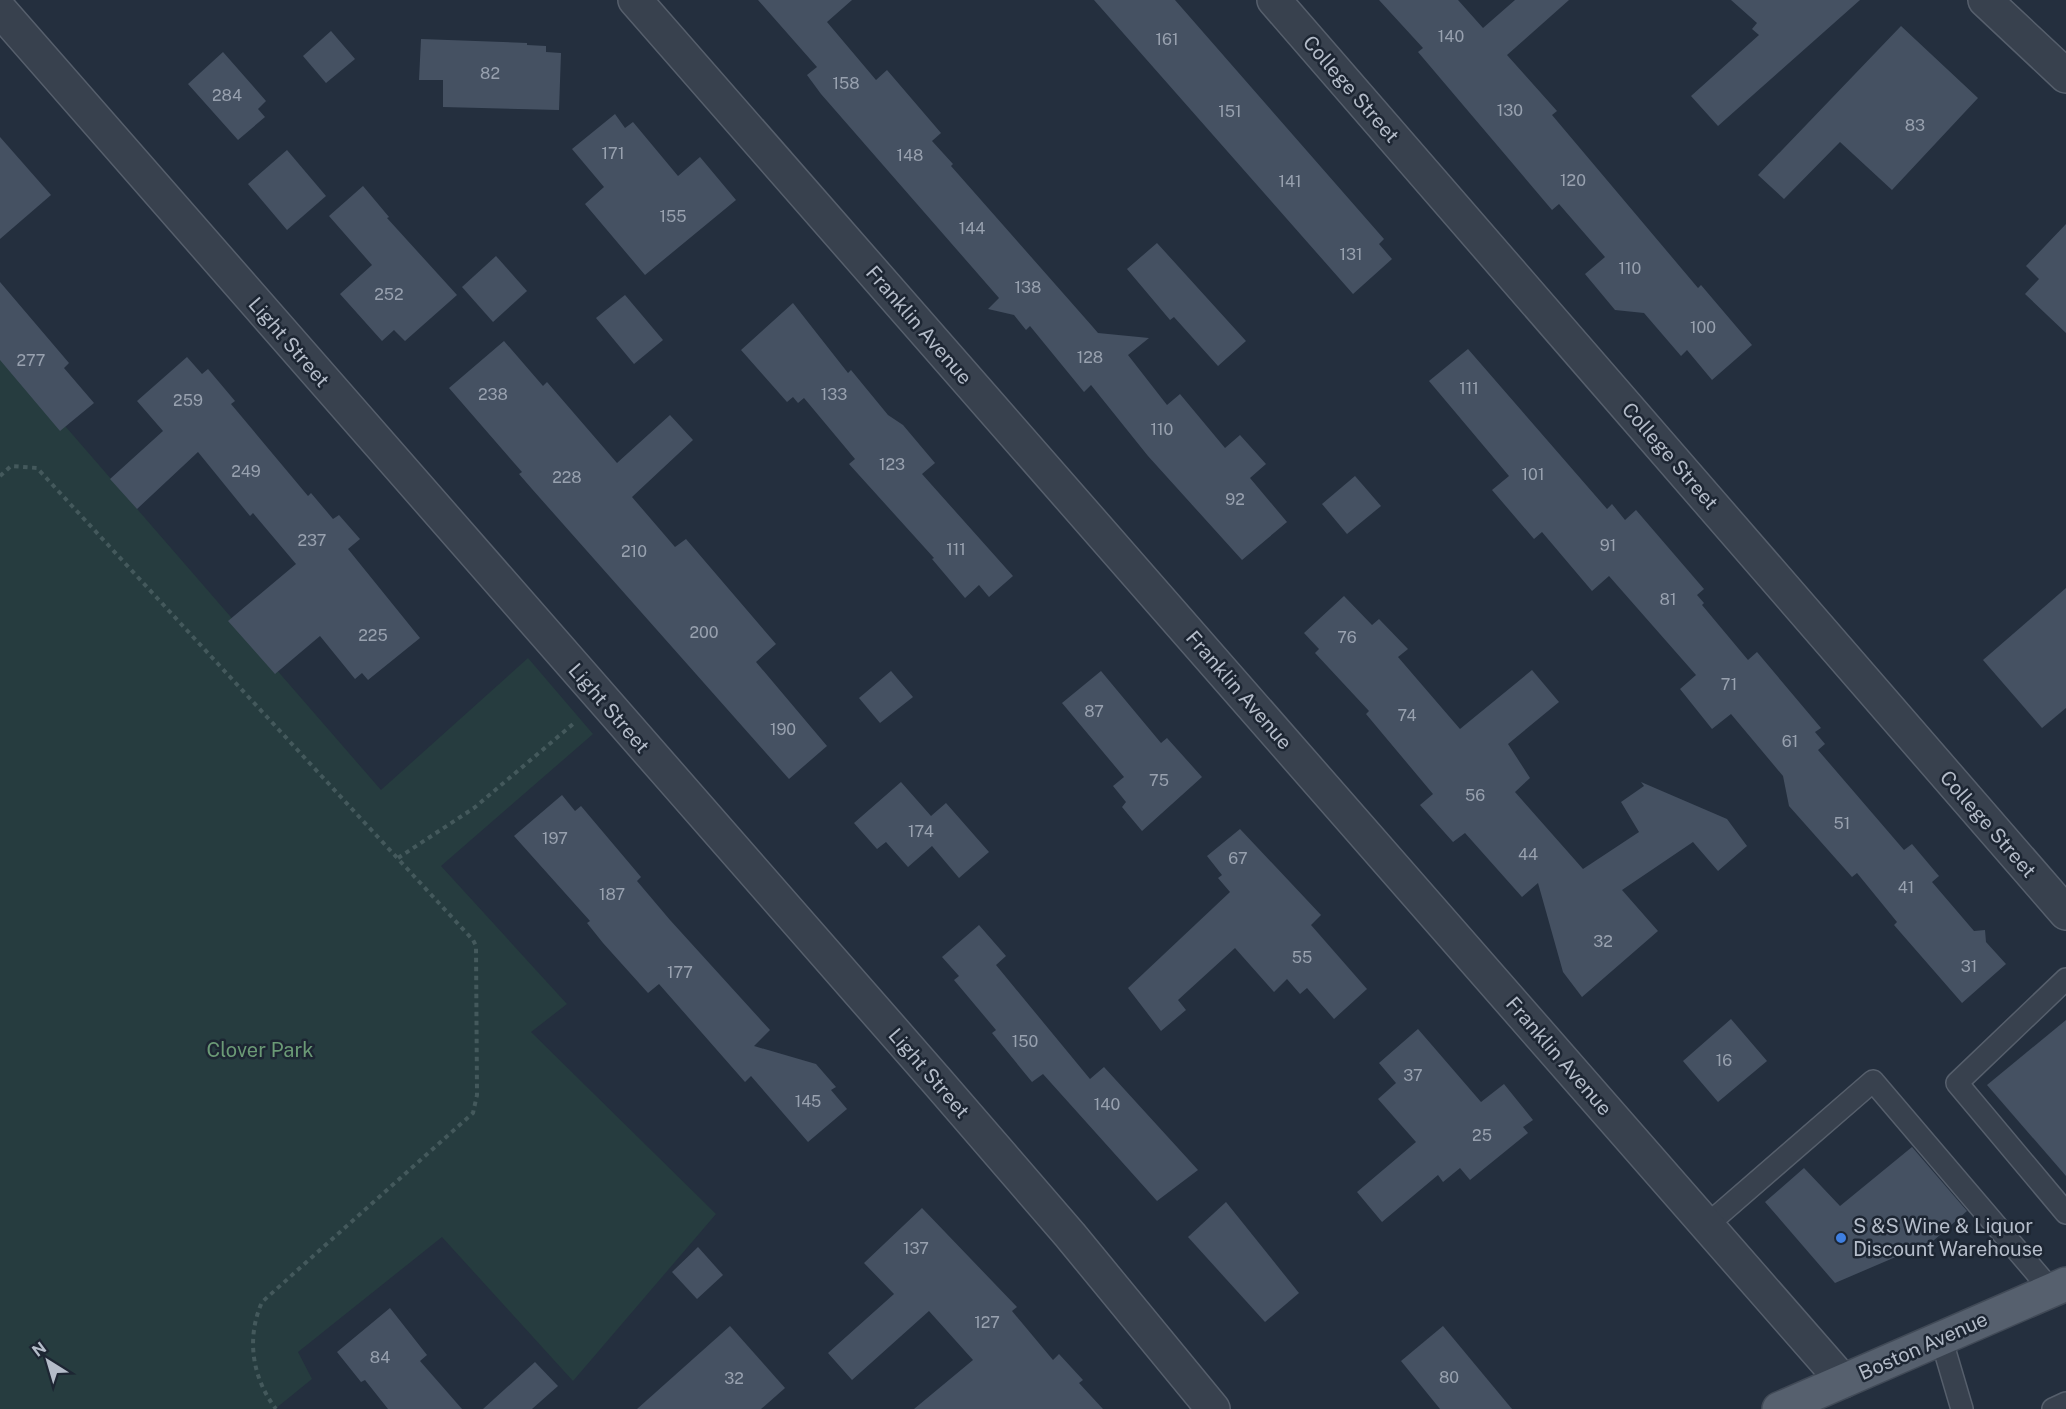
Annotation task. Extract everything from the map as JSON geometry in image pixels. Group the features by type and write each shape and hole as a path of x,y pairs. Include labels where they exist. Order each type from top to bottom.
{"main road":[{"name":"Boston Avenue","path":"1779,1409 2059,1287"}],"street":[{"name":"Franklin Avenue","path":"635,0 1843,1381"},
{"name":"College Street","path":"1274,0 2066,913"},
{"path":"1985,0 2066,76"},
{"name":"Light Street","path":"0,10 1070,1235 1213,1409"}],"lane":[{"path":"2066,979 1957,1083 2066,1213"},
{"path":"1707,1226 1873,1081 2059,1287"},
{"path":"1941,1338 1962,1409"},
{"path":"2053,1409 2066,1403"}],"path":[{"path":"0,476 11,466 37,468 398,858 476,946 475,1105 466,1120 262,1302 255,1324 253,1359 257,1376 276,1409"},
{"path":"398,858 474,808 602,700"}],"green space":[{"name":"Clover Park","path":"0,351 381,790 528,658 593,734 441,866 567,1004 531,1032 716,1214 573,1381 442,1237 298,1352 312,1379 275,1409 0,1409"}],"building":[{"path":"758,0 852,0 827,22 876,80 887,70 941,133 932,141 953,164 951,166 1098,333 1149,338 1128,355 1167,405 1180,394 1225,448 1240,435 1266,464 1250,478 1287,522 1242,560 1148,456 1091,385 1084,392 1030,326 1026,330 1014,315 988,309 999,298 821,94 807,75 817,67"},
{"path":"1094,0 1175,0 1384,239 1379,244 1392,259 1353,294"},
{"path":"1379,0 1458,0 1483,28 1515,0 1569,0 1507,55 1557,111 1552,115 1698,288 1701,285 1752,345 1712,380 1687,350 1681,356 1644,313 1615,310 1585,274 1605,257 1559,204 1552,210 1418,52 1423,48"},
{"path":"1731,0 1860,0 1718,126 1691,96 1759,35 1752,29 1757,23"},
{"path":"1901,26 1978,98 1892,190 1840,142 1784,199 1758,175"},
{"path":"331,31 355,59 326,83 303,56"},
{"path":"421,39 527,43 527,45 546,46 546,52 561,53 559,110 443,107 443,80 419,80"},
{"path":"223,52 266,101 258,109 265,117 238,140 188,84"},
{"path":"615,114 625,128 633,122 678,176 700,157 736,200 645,275 585,204 604,187 572,149"},
{"path":"0,137 51,195 0,239"},
{"path":"287,150 326,196 287,230 248,184"},
{"path":"363,186 389,217 387,218 457,295 405,341 394,330 382,341 340,294 372,265 329,216"},
{"path":"2066,224 2066,333 2025,294 2039,279 2026,266"},
{"path":"1157,243 1246,341 1218,366 1174,317 1170,320 1127,269"},
{"path":"496,256 527,291 493,322 462,287"},
{"path":"0,282 69,363 64,368 94,403 60,431 0,360"},
{"path":"625,295 663,340 634,364 596,318"},
{"path":"793,303 848,373 851,370 888,415 903,425 935,463 922,474 1013,576 989,597 979,585 965,598 932,559 934,558 849,464 855,459 804,398 798,403 793,397 787,402 741,350"},
{"path":"504,341 543,386 547,382 617,463 670,415 693,440 632,497 675,547 686,539 776,644 756,662 827,746 789,779 532,489 519,474 522,472 449,388"},
{"path":"1468,349 1607,509 1612,504 1625,520 1636,510 1704,589 1697,595 1704,603 1702,605 1748,660 1757,652 1821,728 1815,732 1825,744 1818,750 1904,850 1912,844 1939,876 1932,882 1974,931 1985,930 1986,942 2006,964 1962,1003 1894,925 1897,922 1857,873 1852,877 1789,806 1783,776 1731,714 1712,729 1680,689 1696,675 1609,576 1592,591 1542,532 1534,539 1492,490 1509,476 1429,381"},
{"path":"187,357 202,374 208,369 235,401 231,404 308,496 311,493 333,519 339,515 360,539 348,549 420,638 368,680 362,673 355,679 320,636 275,674 228,621 296,564 253,513 250,516 198,452 137,509 110,479 163,431 137,401"},
{"path":"1355,476 1381,506 1347,534 1322,504"},
{"path":"2066,588 2066,708 2042,728 1983,660"},
{"path":"1344,596 1372,625 1379,619 1408,649 1398,657 1460,729 1532,670 1559,702 1508,744 1530,778 1515,792 1583,869 1639,832 1621,802 1644,786 1641,782 1727,819 1747,846 1718,871 1693,842 1622,890 1658,931 1582,997 1563,972 1538,883 1522,897 1465,833 1453,842 1420,805 1433,794 1366,714 1369,711 1315,653 1319,649 1304,633"},
{"path":"891,671 913,697 880,723 859,698"},
{"path":"1101,671 1161,743 1167,738 1202,777 1142,831 1122,807 1126,802 1113,786 1124,777 1062,703"},
{"path":"901,782 931,816 946,803 989,852 959,878 932,846 908,867 886,842 877,849 854,823"},
{"path":"562,795 575,811 581,806 641,877 637,881 770,1030 754,1046 816,1064 836,1087 831,1090 847,1109 808,1142 751,1076 745,1082 659,984 648,993 603,943 587,923 590,921 514,836"},
{"path":"1240,829 1321,915 1311,925 1367,989 1334,1019 1307,988 1300,994 1287,979 1274,992 1235,948 1178,1000 1186,1010 1161,1031 1128,988 1230,892 1218,878 1222,875 1207,856"},
{"path":"979,925 1006,956 996,965 1090,1079 1104,1067 1198,1170 1157,1201 1043,1074 1032,1082 992,1033 996,1030 954,980 959,976 942,957"},
{"path":"1731,1019 1767,1061 1718,1102 1683,1061"},
{"path":"2066,1020 2066,1176 1987,1085"},
{"path":"1418,1029 1481,1102 1504,1084 1533,1120 1523,1127 1528,1133 1470,1180 1460,1168 1443,1182 1438,1175 1382,1222 1357,1192 1416,1142 1378,1099 1396,1083 1379,1063"},
{"path":"1912,1147 1967,1211 1933,1241 1835,1283 1765,1202 1804,1168 1840,1206"},
{"path":"1226,1202 1299,1293 1265,1322 1188,1237"},
{"path":"922,1208 1017,1307 1012,1311 1053,1360 1059,1354 1083,1380 1079,1383 1103,1409 914,1409 973,1360 929,1311 852,1380 828,1353 894,1294 864,1263"},
{"path":"698,1247 723,1275 697,1299 672,1272"},
{"path":"390,1308 427,1355 420,1361 462,1409 388,1409 365,1380 361,1382 337,1352"},
{"path":"730,1326 785,1388 761,1409 637,1409"},
{"path":"1443,1326 1512,1409 1440,1409 1401,1361"},
{"path":"535,1362 558,1386 532,1409 483,1409"}],"place":[{"name":"S &S Wine & Liquor Discount Warehouse","path":"1841,1238"}]}
